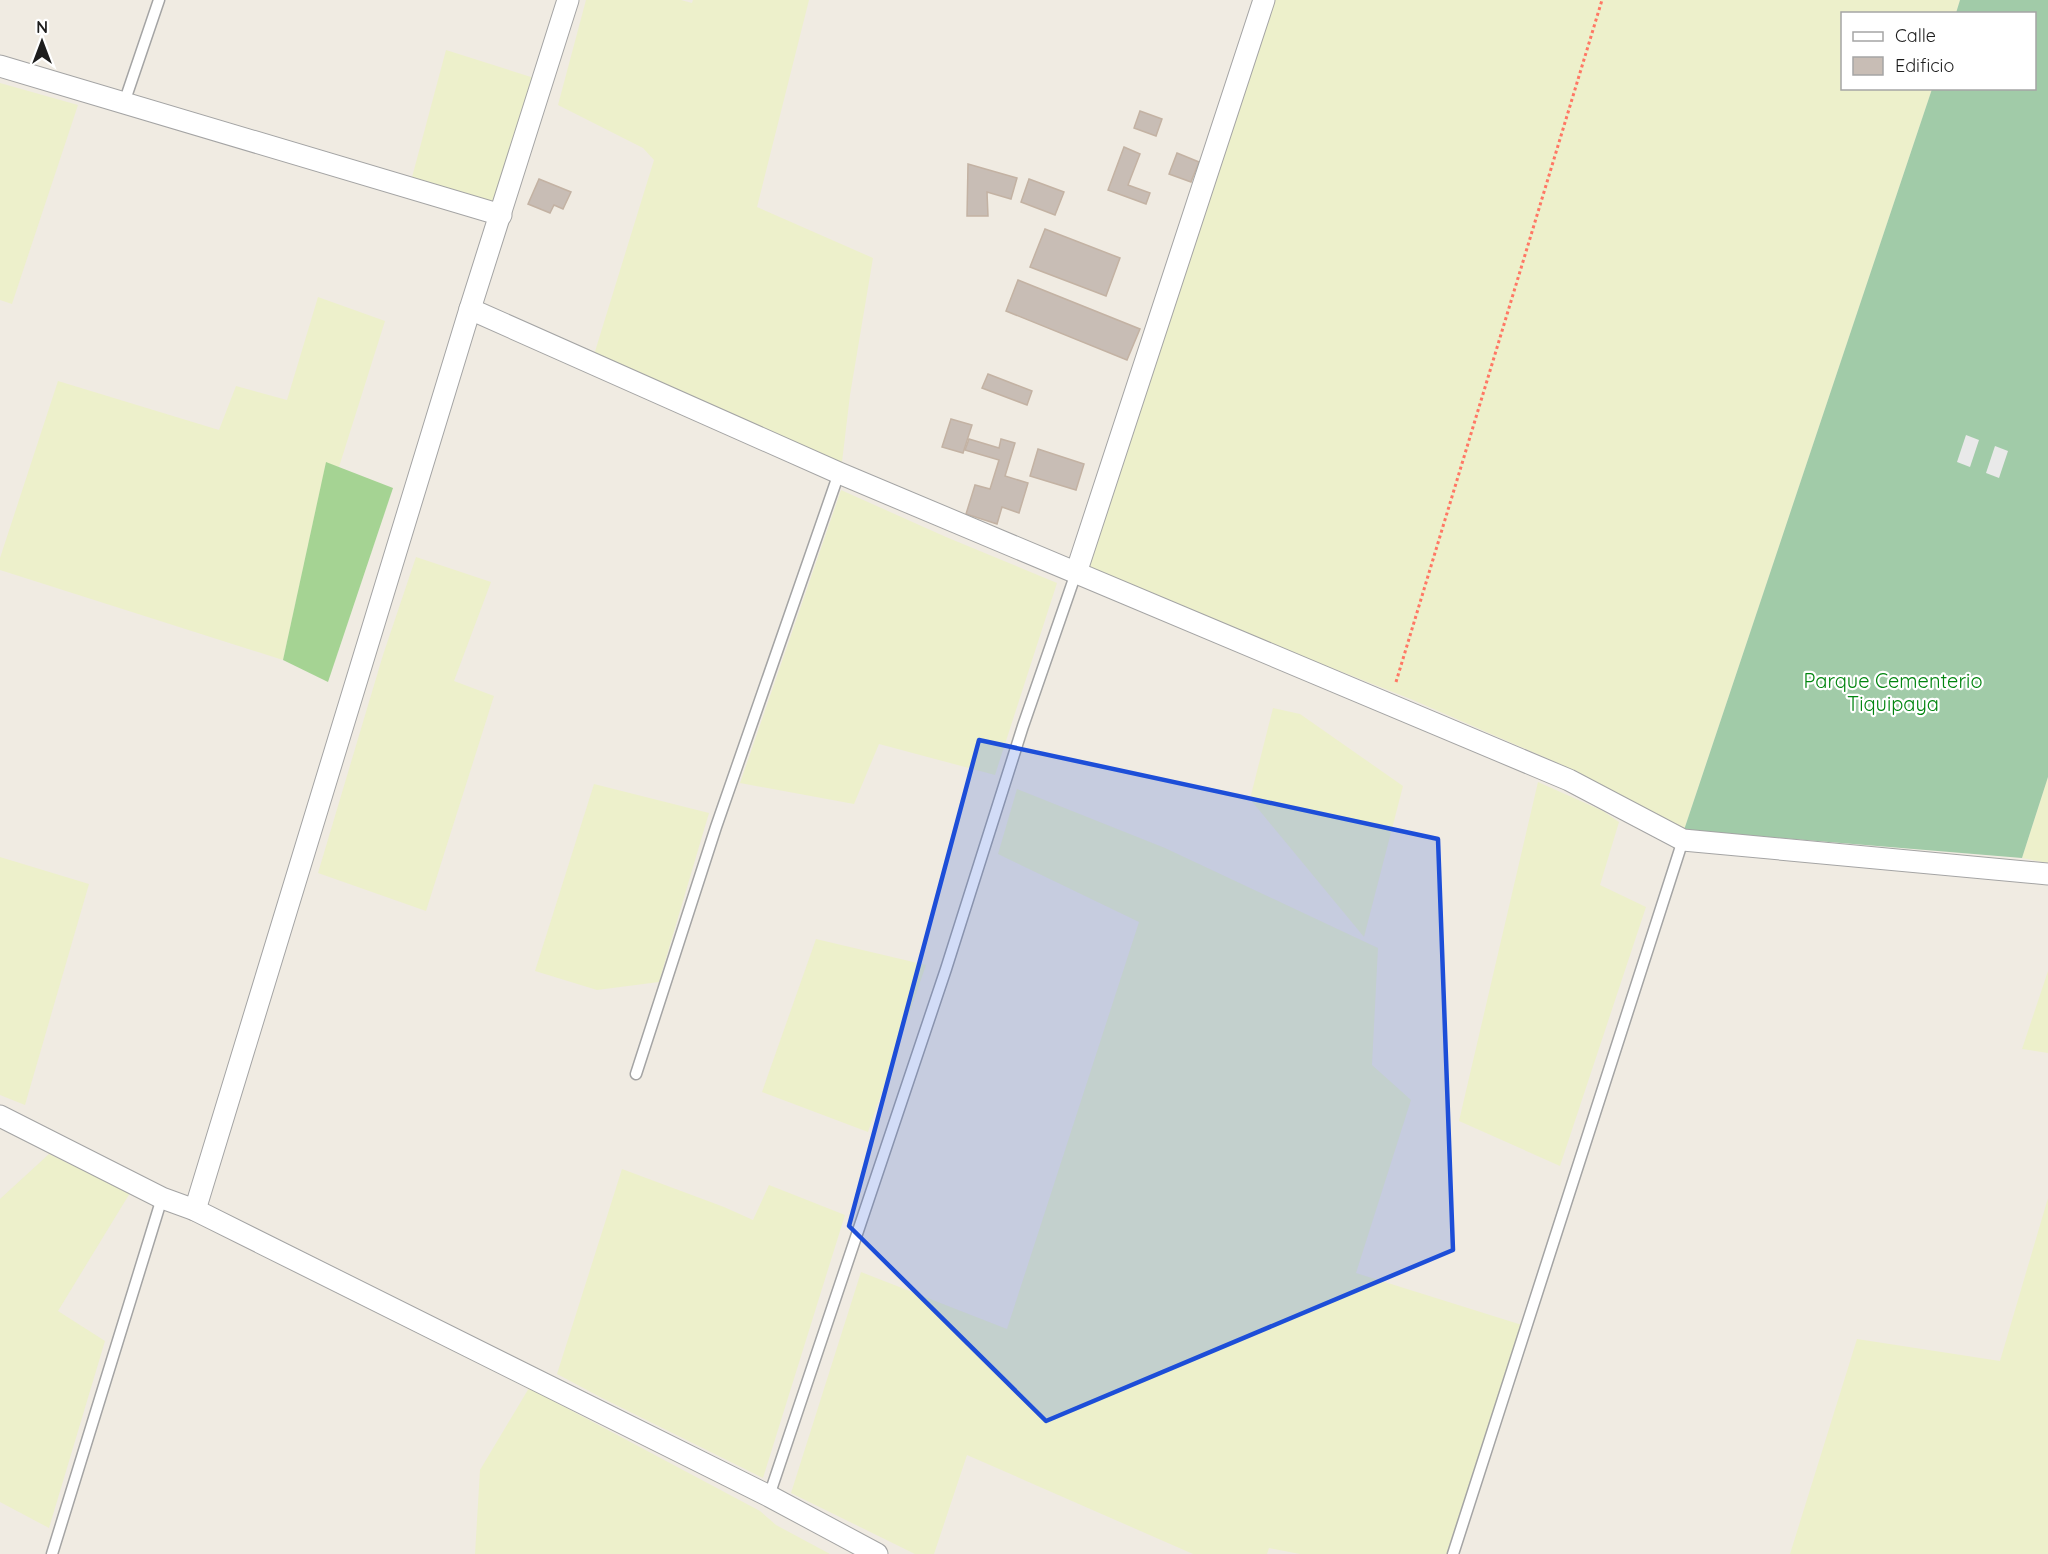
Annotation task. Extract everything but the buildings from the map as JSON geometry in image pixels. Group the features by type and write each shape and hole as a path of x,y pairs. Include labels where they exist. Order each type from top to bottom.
{"street":[{"path":"195,1210 470,309 568,0"},
{"path":"1076,573 1264,0"},
{"path":"0,66 501,215"},
{"path":"470,309 839,473 1569,780 1683,840 2048,874"},
{"path":"0,1116 162,1198 195,1210 769,1496 877,1554"}],"lane":[{"path":"124,103 159,0"},
{"path":"636,1074 716,826 839,473"},
{"path":"769,1496 1076,573"},
{"path":"1453,1554 1683,840"},
{"path":"52,1554 162,1198"}],"path":[{"path":"1396,682 1602,0"}],"highlighted area":[{"path":"979,740 1438,839 1453,1250 1046,1421 849,1226"}],"green space":[{"path":"586,0 681,0 692,3 693,0 809,0 757,207 873,258 850,395 842,462 593,358 654,160 643,148 558,105"},
{"path":"1275,0 1960,0 1956,12 1841,12 1841,90 1932,90 1684,830 1560,764 1413,700 1086,571"},
{"name":"Parque Cementerio Tiquipaya","path":"1960,0 2048,0 2048,777 2022,858 1684,830 1932,90 2036,90 2036,12 1956,12"},
{"path":"446,50 534,78 493,205 411,181"},
{"path":"0,83 78,105 12,304 0,300"},
{"path":"318,297 385,321 339,467 326,463 283,660 0,570 0,558 58,381 219,430 236,386 287,400"},
{"path":"326,462 393,488 328,682 283,660"},
{"path":"841,490 1057,583 995,775 879,744 854,804 740,783"},
{"path":"416,557 491,582 454,681 494,696 426,911 318,873 383,655"},
{"path":"1273,708 1300,714 1403,786 1364,937 1250,799"},
{"path":"2048,777 2048,863 2022,858"},
{"path":"1538,782 1603,811 1619,822 1600,885 1646,907 1560,1166 1459,1121"},
{"path":"594,784 709,813 659,982 597,990 535,971"},
{"path":"1017,789 1165,848 1378,948 1372,1065 1411,1100 1356,1273 1528,1327 1453,1554 1300,1554 1269,1548 1267,1554 1193,1554 967,1455 934,1554 915,1554 791,1493 861,1272 1007,1329 1139,922 998,854"},
{"path":"0,857 89,884 25,1105 0,1095"},
{"path":"816,939 926,965 868,1132 762,1092"},
{"path":"2048,971 2048,1053 2022,1049"},
{"path":"49,1154 130,1193 58,1311 105,1341 49,1528 0,1502 0,1199"},
{"path":"622,1169 753,1220 769,1185 845,1215 763,1478 557,1374"},
{"path":"2048,1198 2048,1554 1790,1554 1857,1339 2000,1361"},
{"path":"529,1388 760,1511 776,1525 830,1554 475,1554 480,1470"}],"shaded area":[{"path":"1966,435 1979,440 1970,467 1957,462"},
{"path":"1995,446 2008,451 1999,478 1986,473"}]}
